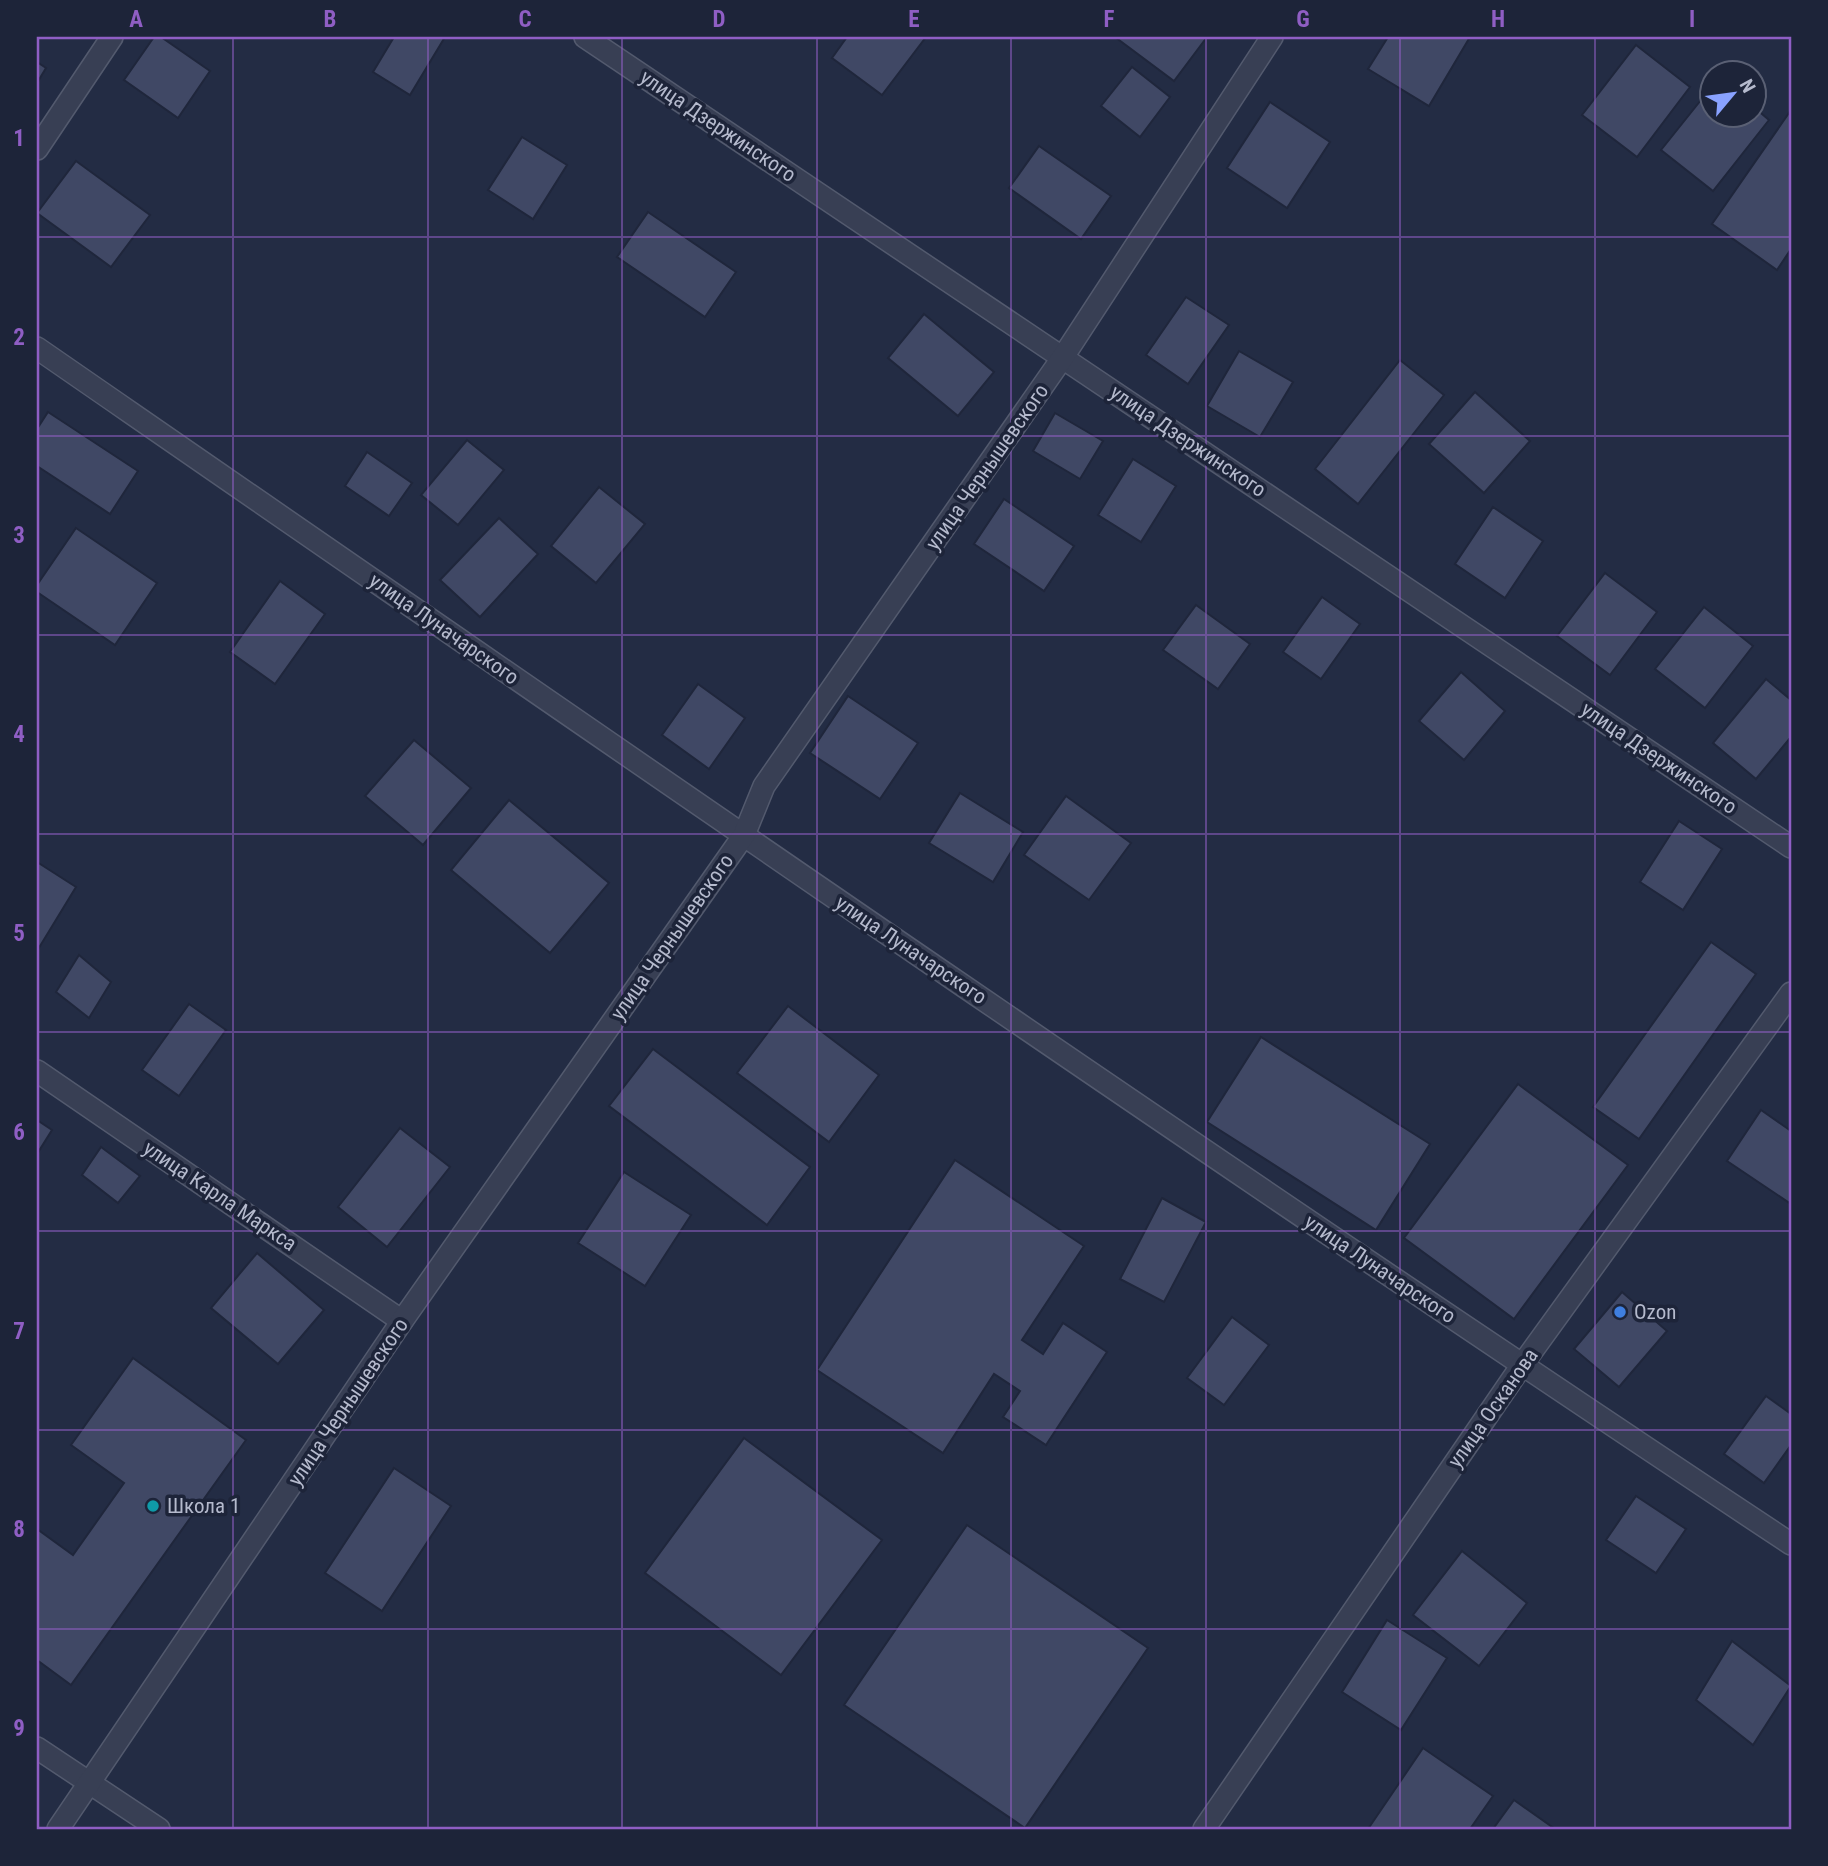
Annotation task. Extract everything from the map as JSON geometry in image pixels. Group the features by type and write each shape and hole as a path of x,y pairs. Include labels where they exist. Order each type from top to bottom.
{"street":[{"path":"37,149 111,37"},
{"name":"улица Дзержинского","path":"585,37 1791,847"},
{"name":"улица Чернышевского","path":"58,1829 402,1321 744,835 764,786 1063,357 1272,37"},
{"name":"улица Луначарского","path":"37,348 744,835 1522,1365 1791,1544"},
{"name":"улица Осканова","path":"1204,1829 1522,1365 1791,992"},
{"name":"улица Карла Маркса","path":"37,1071 402,1321"},
{"path":"37,1748 159,1829"}],"building":[{"path":"154,37 161,37 210,71 178,118 124,80"},
{"path":"394,37 445,37 410,95 373,72"},
{"path":"847,37 926,37 882,95 832,58"},
{"path":"1115,37 1207,37 1174,81"},
{"path":"1388,37 1470,37 1429,106 1368,69"},
{"path":"1636,45 1690,87 1637,157 1582,115"},
{"path":"37,62 46,68 37,83"},
{"path":"1132,67 1170,97 1140,137 1101,106"},
{"path":"1270,102 1330,142 1287,208 1227,168"},
{"path":"1699,102 1699,130 1761,130 1713,191 1661,150"},
{"path":"1791,110 1791,249 1777,270 1712,224"},
{"path":"522,137 567,165 533,219 488,190"},
{"path":"1039,146 1111,196 1081,239 1009,188"},
{"path":"76,161 150,215 111,267 37,213"},
{"path":"648,212 736,272 705,317 617,257"},
{"path":"1186,297 1229,325 1188,384 1146,355"},
{"path":"924,314 994,372 958,416 888,358"},
{"path":"1239,351 1293,382 1260,437 1207,406"},
{"path":"1400,360 1444,395 1358,504 1315,469"},
{"path":"1475,392 1530,441 1484,493 1429,444"},
{"path":"48,412 138,471 110,514 37,466 37,429"},
{"path":"1055,413 1103,441 1080,479 1033,451"},
{"path":"467,440 504,470 458,525 421,495"},
{"path":"367,452 412,483 389,516 345,486"},
{"path":"1133,459 1176,486 1141,542 1098,515"},
{"path":"599,487 645,524 596,583 551,546"},
{"path":"1004,499 1074,546 1044,591 974,544"},
{"path":"1493,507 1543,541 1505,598 1455,564"},
{"path":"499,518 538,554 480,617 440,580"},
{"path":"76,528 157,583 115,645 37,592 37,585"},
{"path":"1605,573 1657,612 1610,675 1557,636"},
{"path":"280,581 325,614 275,684 230,652"},
{"path":"1322,597 1360,624 1321,679 1283,652"},
{"path":"1196,605 1250,644 1218,689 1163,650"},
{"path":"1704,607 1753,646 1705,708 1655,669"},
{"path":"1461,672 1505,711 1464,760 1419,721"},
{"path":"1766,679 1791,700 1791,737 1756,779 1713,743"},
{"path":"698,684 745,718 709,769 662,735"},
{"path":"848,696 918,743 880,799 810,753"},
{"path":"414,740 471,788 423,845 365,796"},
{"path":"960,793 1023,832 993,882 929,843"},
{"path":"1066,796 1131,843 1089,900 1024,855"},
{"path":"509,800 609,883 550,953 451,870"},
{"path":"1679,821 1722,849 1683,910 1640,882"},
{"path":"37,862 76,887 37,951"},
{"path":"1711,942 1756,974 1639,1139 1593,1107"},
{"path":"79,955 111,982 89,1018 56,992"},
{"path":"189,1004 226,1030 179,1096 142,1070"},
{"path":"788,1006 879,1075 829,1142 737,1073"},
{"path":"1261,1037 1430,1144 1376,1230 1207,1122"},
{"path":"653,1049 810,1167 767,1225 609,1106"},
{"path":"1518,1084 1628,1165 1514,1319 1404,1238"},
{"path":"1761,1110 1791,1131 1791,1204 1727,1161"},
{"path":"37,1120 52,1130 37,1154"},
{"path":"400,1128 450,1167 387,1247 338,1207"},
{"path":"101,1147 140,1176 118,1203 82,1175"},
{"path":"955,1160 1084,1246 1022,1340 1043,1354 1063,1323 1107,1352 1046,1445 1003,1417 1020,1391 994,1374 943,1453 817,1370"},
{"path":"624,1172 691,1215 645,1286 578,1243"},
{"path":"1162,1198 1206,1222 1164,1302 1120,1279"},
{"path":"257,1253 324,1310 278,1364 211,1308"},
{"path":"1622,1292 1667,1331 1619,1387 1574,1349"},
{"path":"1232,1317 1269,1345 1224,1405 1187,1378"},
{"name":"Школа 1","path":"133,1358 246,1440 71,1685 37,1660 37,1529 73,1555 124,1483 71,1445"},
{"path":"1766,1396 1791,1414 1791,1445 1764,1483 1724,1454"},
{"path":"744,1438 882,1540 781,1675 645,1573"},
{"path":"394,1468 451,1506 382,1611 325,1573"},
{"path":"1636,1496 1686,1529 1656,1573 1606,1540"},
{"path":"967,1525 1148,1648 1025,1828 844,1705"},
{"path":"1462,1551 1527,1603 1479,1666 1413,1615"},
{"path":"1387,1620 1447,1658 1401,1730 1342,1692"},
{"path":"1732,1641 1791,1686 1753,1745 1696,1700"},
{"path":"1423,1748 1493,1796 1470,1829 1368,1829"},
{"path":"1514,1800 1555,1829 1493,1829"}],"place":[{"name":"Ozon","path":"1620,1312"},
{"name":"Школа 1","path":"153,1506"}]}
